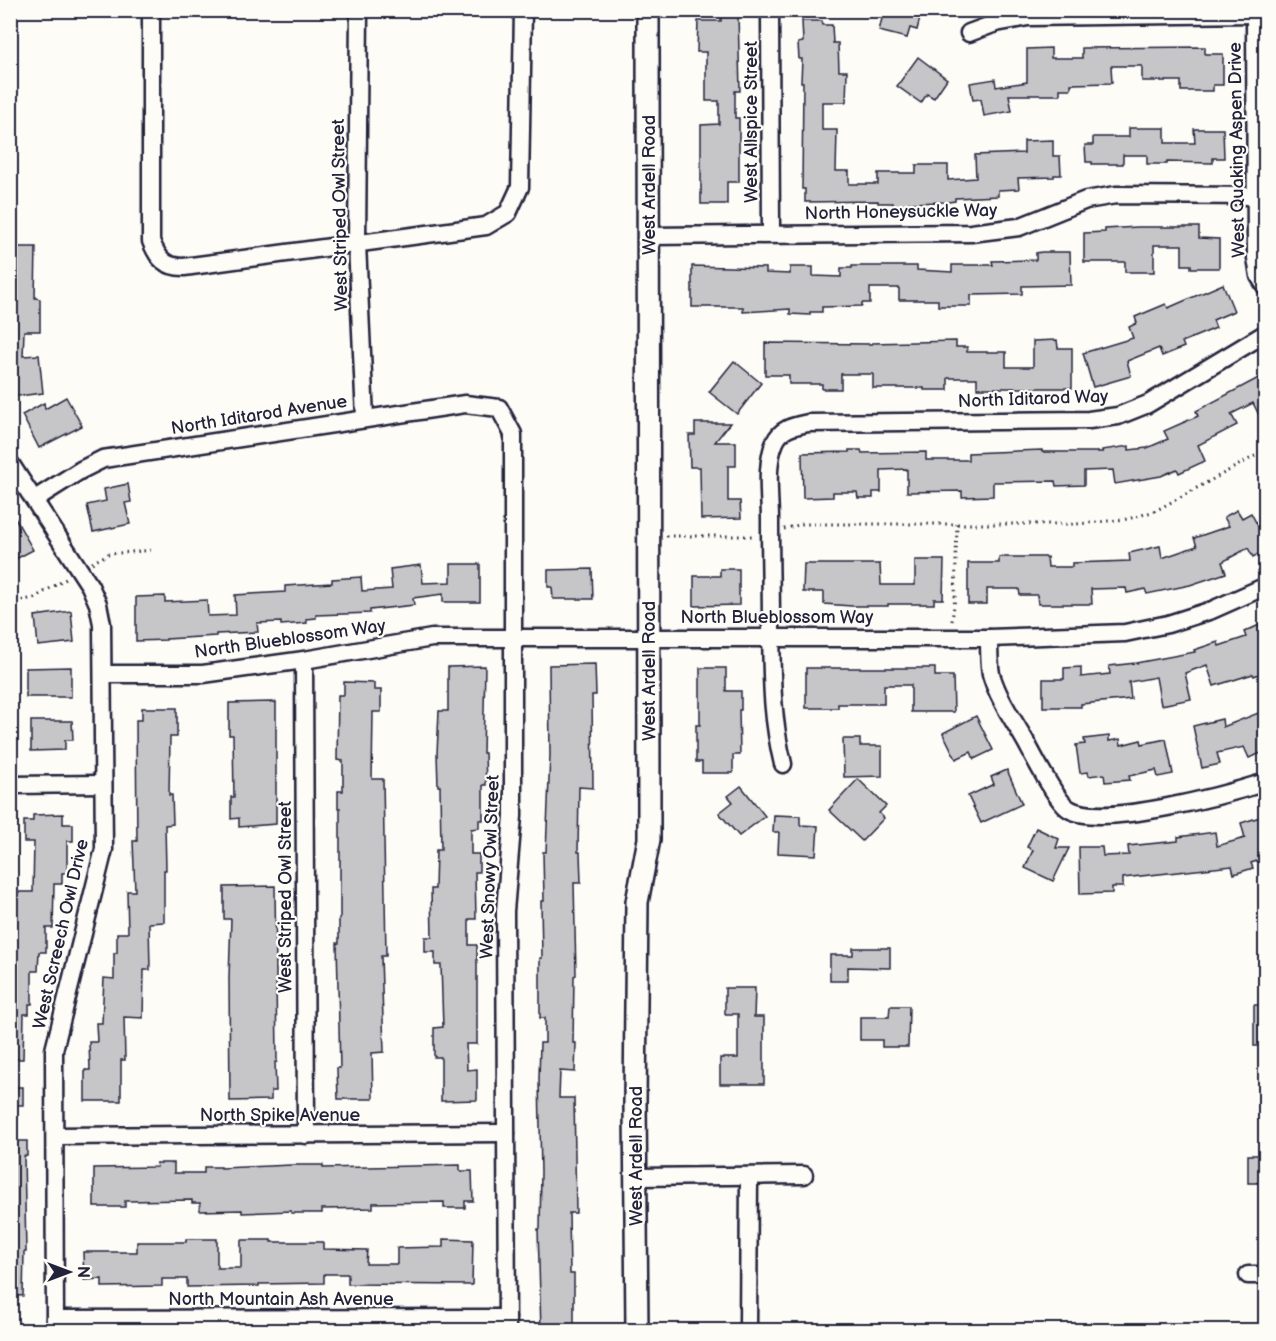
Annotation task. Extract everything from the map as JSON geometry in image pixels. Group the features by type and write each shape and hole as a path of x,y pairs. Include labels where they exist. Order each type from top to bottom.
{"street":[{"path":"151,10 151,242 162,262 172,267 486,226 508,213 520,187 523,10"},
{"name":"West Striped Owl Street","path":"359,10 357,244 365,418"},
{"name":"West Ardell Road","path":"637,1330 637,902 649,839 648,10"},
{"name":"West Allspice Street","path":"770,10 771,234"},
{"path":"969,33 996,23 1028,17 1255,12"},
{"name":"West Quaking Aspen Drive","path":"1255,12 1256,258 1259,276 1266,287"},
{"name":"North Honeysuckle Way","path":"649,236 971,233 1019,227 1086,200 1116,195 1256,196"},
{"name":"North Iditarod Way","path":"772,636 770,459 781,431 808,423 1089,420 1118,416 1148,404 1266,333"},
{"name":"North Iditarod Avenue","path":"35,499 103,459 465,404 500,408"},
{"name":"West Snowy Owl Street","path":"500,408 513,434 513,816 505,911 507,1324"},
{"name":"West Screech Owl Drive","path":"10,463 90,586 98,604 102,624 104,849 54,1050 55,1325"},
{"name":"North Blueblossom Way","path":"103,674 203,674 304,660 432,638 649,636 988,638 1125,633 1168,624 1212,610 1266,586"},
{"path":"772,636 772,703 783,764"},
{"path":"988,638 991,674 997,690 1046,778 1067,808 1082,814 1167,808 1266,782"},
{"name":"West Striped Owl Street","path":"304,660 306,1135"},
{"path":"10,785 103,784"},
{"name":"North Spike Avenue","path":"55,1136 506,1133"},
{"path":"636,1177 804,1175"},
{"path":"748,1330 749,1176"},
{"path":"1248,1275 1266,1275"},
{"name":"North Mountain Ash Avenue","path":"55,1325 507,1324"}],"path":[{"path":"784,529 802,524 1077,524 1128,519 1155,511 1266,450"},
{"path":"952,621 955,598 957,523"},
{"path":"661,536 760,536"}],"building":[{"path":"884,10 922,10 917,30 910,28 907,38 879,31"},
{"path":"721,14 738,14 740,91 735,91 735,118 739,118 739,182 727,182 727,204 701,204 701,125 719,124 719,101 706,101 706,52 697,52 698,21 721,21"},
{"path":"802,21 822,21 823,25 832,25 833,43 838,43 839,71 847,71 846,102 822,102 822,130 837,130 836,171 849,171 849,184 878,184 878,173 916,173 916,165 948,165 948,180 976,178 975,155 1024,153 1024,141 1053,140 1053,156 1060,156 1061,175 1018,178 1019,189 998,190 998,196 955,198 955,201 948,202 907,203 907,207 893,207 893,203 878,203 878,201 805,202 805,189 802,189 802,59 799,59 798,43 803,42"},
{"path":"1205,47 1205,54 1223,54 1223,85 1213,85 1213,91 1181,91 1181,81 1142,81 1142,66 1111,66 1112,83 1071,84 1071,89 1060,89 1060,95 1009,95 1012,111 984,116 981,99 973,100 970,83 995,79 996,87 1027,82 1027,49 1051,48 1051,58 1082,58 1082,48"},
{"path":"918,57 947,79 934,98 927,94 921,103 897,86"},
{"path":"1129,128 1165,128 1165,143 1195,143 1194,129 1223,129 1224,158 1213,158 1213,163 1147,164 1147,155 1123,155 1123,164 1086,162 1085,145 1093,145 1093,137 1129,137"},
{"path":"1138,227 1199,227 1199,238 1219,239 1219,268 1191,268 1191,265 1182,265 1182,245 1154,245 1154,272 1125,272 1125,262 1084,262 1084,233"},
{"path":"10,247 36,247 35,298 40,299 40,331 24,331 23,356 39,355 43,393 10,397"},
{"path":"1070,252 1071,285 1022,286 1022,294 971,295 971,306 938,306 938,300 899,300 899,288 870,288 870,303 862,303 862,306 822,307 822,312 810,312 810,315 790,314 790,309 743,312 743,307 692,307 692,266 766,268 766,273 790,274 790,267 813,267 813,276 841,277 841,268 852,268 852,266 917,266 917,270 952,272 952,265 993,265 992,261 1036,260 1036,253"},
{"path":"1223,284 1234,311 1213,320 1216,328 1182,342 1184,347 1162,356 1159,348 1127,361 1131,376 1093,387 1083,353 1133,338 1129,327 1137,323 1135,317 1166,304 1168,308"},
{"path":"1057,340 1058,348 1072,348 1072,388 977,388 977,378 948,378 948,390 873,388 873,374 841,374 841,389 822,389 822,384 789,384 789,375 765,375 765,343 872,344 956,341 956,347 967,347 967,352 1006,352 1006,367 1033,367 1033,341"},
{"path":"734,361 761,383 737,414 709,392"},
{"path":"1266,374 1266,429 1253,403 1231,414 1237,425 1198,445 1205,461 1179,473 1177,469 1161,476 1115,484 1113,470 1084,471 1084,485 1056,486 1055,481 993,482 993,496 962,497 962,491 907,492 907,469 881,470 881,492 873,492 873,498 858,498 857,492 833,492 833,497 803,498 802,453 849,452 849,450 861,450 862,453 926,452 926,460 968,460 968,453 1042,450 1042,452 1103,452 1102,450 1129,446 1129,450 1147,448 1168,439 1164,431 1198,416 1196,411"},
{"path":"66,397 82,426 39,448 22,415 44,403 45,409"},
{"path":"695,423 730,423 715,442 736,442 736,466 728,466 728,501 740,501 741,518 701,519 700,467 690,467 689,435 695,435"},
{"path":"128,484 131,502 125,503 130,524 93,532 87,505 106,501 104,489"},
{"path":"10,509 33,550 10,562"},
{"path":"1237,510 1242,518 1251,513 1266,541 1266,550 1253,557 1248,548 1222,562 1226,573 1190,585 1147,594 1145,589 1127,593 1126,588 1091,589 1092,604 1038,604 1037,595 1020,595 1019,589 987,589 987,604 968,604 968,563 999,563 999,557 1047,557 1048,567 1072,567 1072,563 1130,561 1129,553 1160,546 1162,558 1197,546 1194,538 1229,526 1224,517"},
{"path":"915,560 944,560 943,599 934,599 934,604 852,606 824,604 824,592 803,592 804,564 880,564 881,585 915,585"},
{"path":"451,564 480,564 480,602 443,602 443,594 413,598 414,605 370,610 370,613 316,615 316,618 306,619 307,623 281,625 281,622 257,623 258,632 136,641 136,597 165,596 165,602 207,600 208,616 236,615 235,595 285,592 285,586 332,583 332,579 361,577 362,591 392,589 390,569 421,565 423,583 451,582"},
{"path":"592,569 593,599 553,599 552,587 548,587 548,570"},
{"path":"720,569 739,569 739,605 694,606 694,576 720,576"},
{"path":"71,611 74,642 38,646 35,616"},
{"path":"1266,622 1266,671 1254,676 1253,674 1214,686 1207,665 1185,673 1191,699 1161,705 1156,677 1129,682 1131,699 1081,704 1081,707 1043,707 1043,679 1064,679 1064,668 1081,667 1081,677 1110,674 1109,666 1195,652 1194,650 1218,642 1219,646 1246,637 1244,632"},
{"path":"595,664 596,695 592,695 593,788 579,787 578,852 580,852 581,883 574,883 576,975 574,976 573,1043 576,1043 575,1072 560,1071 559,1098 574,1098 576,1213 569,1213 570,1274 574,1274 574,1330 541,1330 538,1229 540,1229 541,1172 539,1079 540,1043 545,1043 545,1018 540,1018 540,958 542,958 541,901 544,901 543,852 546,852 550,755 549,665"},
{"path":"485,666 483,753 485,753 486,785 483,785 483,820 479,820 479,828 471,829 471,854 479,854 479,872 475,872 476,919 469,919 469,945 477,945 477,1044 466,1044 467,1070 477,1069 477,1100 441,1101 441,1057 434,1057 434,1028 443,1027 441,965 435,965 435,952 425,952 425,937 432,937 431,889 435,889 436,850 441,850 437,754 439,711 448,711 448,667"},
{"path":"71,667 71,697 26,697 26,668"},
{"path":"700,668 726,668 726,691 741,691 740,755 733,755 733,773 702,773 702,762 696,762 696,725 700,725"},
{"path":"806,668 935,668 935,676 953,676 954,712 911,712 911,685 884,685 884,704 838,704 838,708 806,708"},
{"path":"344,682 374,683 374,690 381,690 381,712 373,712 372,779 383,779 386,956 381,956 384,1052 372,1053 373,1099 338,1099 337,1068 340,1068 337,943 339,943 340,918 340,808 338,808 338,791 343,791 343,761 337,760 338,695 344,695"},
{"path":"276,702 276,824 239,827 239,818 231,819 231,797 234,797 233,735 229,735 229,703"},
{"path":"142,708 177,708 177,737 170,737 169,795 172,795 173,824 165,825 164,922 149,923 150,970 144,970 143,1018 124,1017 125,1060 121,1060 121,1101 85,1101 85,1070 90,1070 89,1042 97,1042 96,1023 102,1023 104,978 114,979 117,933 128,933 127,891 135,891 133,841 137,841 136,720 142,720"},
{"path":"1266,710 1266,751 1249,758 1244,747 1217,753 1220,764 1202,768 1193,726 1222,719 1223,727"},
{"path":"976,716 993,750 974,759 971,752 956,759 943,733"},
{"path":"31,721 72,721 73,740 65,740 65,750 31,751"},
{"path":"1109,736 1109,741 1120,739 1121,745 1141,740 1142,744 1166,739 1173,774 1158,777 1156,770 1129,776 1130,780 1105,782 1104,774 1089,776 1088,772 1080,773 1076,745 1085,744 1084,739"},
{"path":"843,739 860,739 860,746 882,746 882,776 844,777"},
{"path":"1007,770 1022,804 981,823 968,796 994,784 991,777"},
{"path":"858,779 886,806 879,813 884,818 862,841 829,810"},
{"path":"741,786 765,816 739,836 719,813 733,802 728,796"},
{"path":"63,814 63,824 73,824 73,841 67,841 67,873 62,873 62,884 54,884 53,928 46,928 46,952 39,952 38,971 32,971 32,1004 29,1004 29,1014 24,1014 23,1059 10,1059 10,933 16,933 16,892 33,892 34,842 24,842 24,821 33,821 33,815"},
{"path":"774,815 800,816 800,825 818,826 816,855 778,853 779,832 773,832"},
{"path":"1260,817 1266,837 1266,858 1251,863 1253,868 1234,874 1232,866 1123,878 1123,887 1112,887 1112,893 1080,894 1079,847 1102,847 1103,856 1129,855 1128,846 1178,841 1178,837 1215,832 1217,846 1245,838 1241,823"},
{"path":"1036,828 1059,839 1056,848 1069,848 1053,881 1025,868 1033,850 1027,847"},
{"path":"275,886 276,1091 271,1091 271,1100 230,1101 231,919 224,919 224,887"},
{"path":"853,948 890,948 890,968 848,967 848,981 830,981 830,955 853,955"},
{"path":"725,988 755,988 754,1017 764,1017 764,1084 720,1084 720,1058 738,1058 738,1014 725,1014"},
{"path":"1254,1005 1266,1005 1266,1046 1254,1046"},
{"path":"890,1006 909,1006 908,1047 882,1047 882,1040 860,1040 860,1017 889,1017"},
{"path":"10,1087 23,1087 23,1105 10,1105"},
{"path":"10,1141 27,1141 27,1156 24,1156 26,1252 24,1252 23,1296 10,1295"},
{"path":"1248,1155 1266,1155 1266,1183 1248,1183"},
{"path":"156,1163 174,1163 174,1173 204,1173 204,1167 323,1165 323,1168 460,1165 460,1171 472,1171 473,1201 465,1201 465,1208 444,1208 444,1202 373,1203 373,1208 322,1209 322,1213 200,1211 200,1203 192,1203 192,1200 125,1201 125,1207 94,1207 94,1168 157,1167"},
{"path":"186,1239 217,1239 217,1268 241,1268 241,1240 323,1242 323,1249 367,1250 366,1264 397,1264 397,1248 443,1247 443,1239 473,1240 472,1285 348,1284 348,1274 324,1274 324,1283 259,1284 259,1286 187,1287 187,1279 162,1279 162,1286 102,1287 102,1279 84,1280 83,1252 137,1252 137,1242 186,1242"}]}
